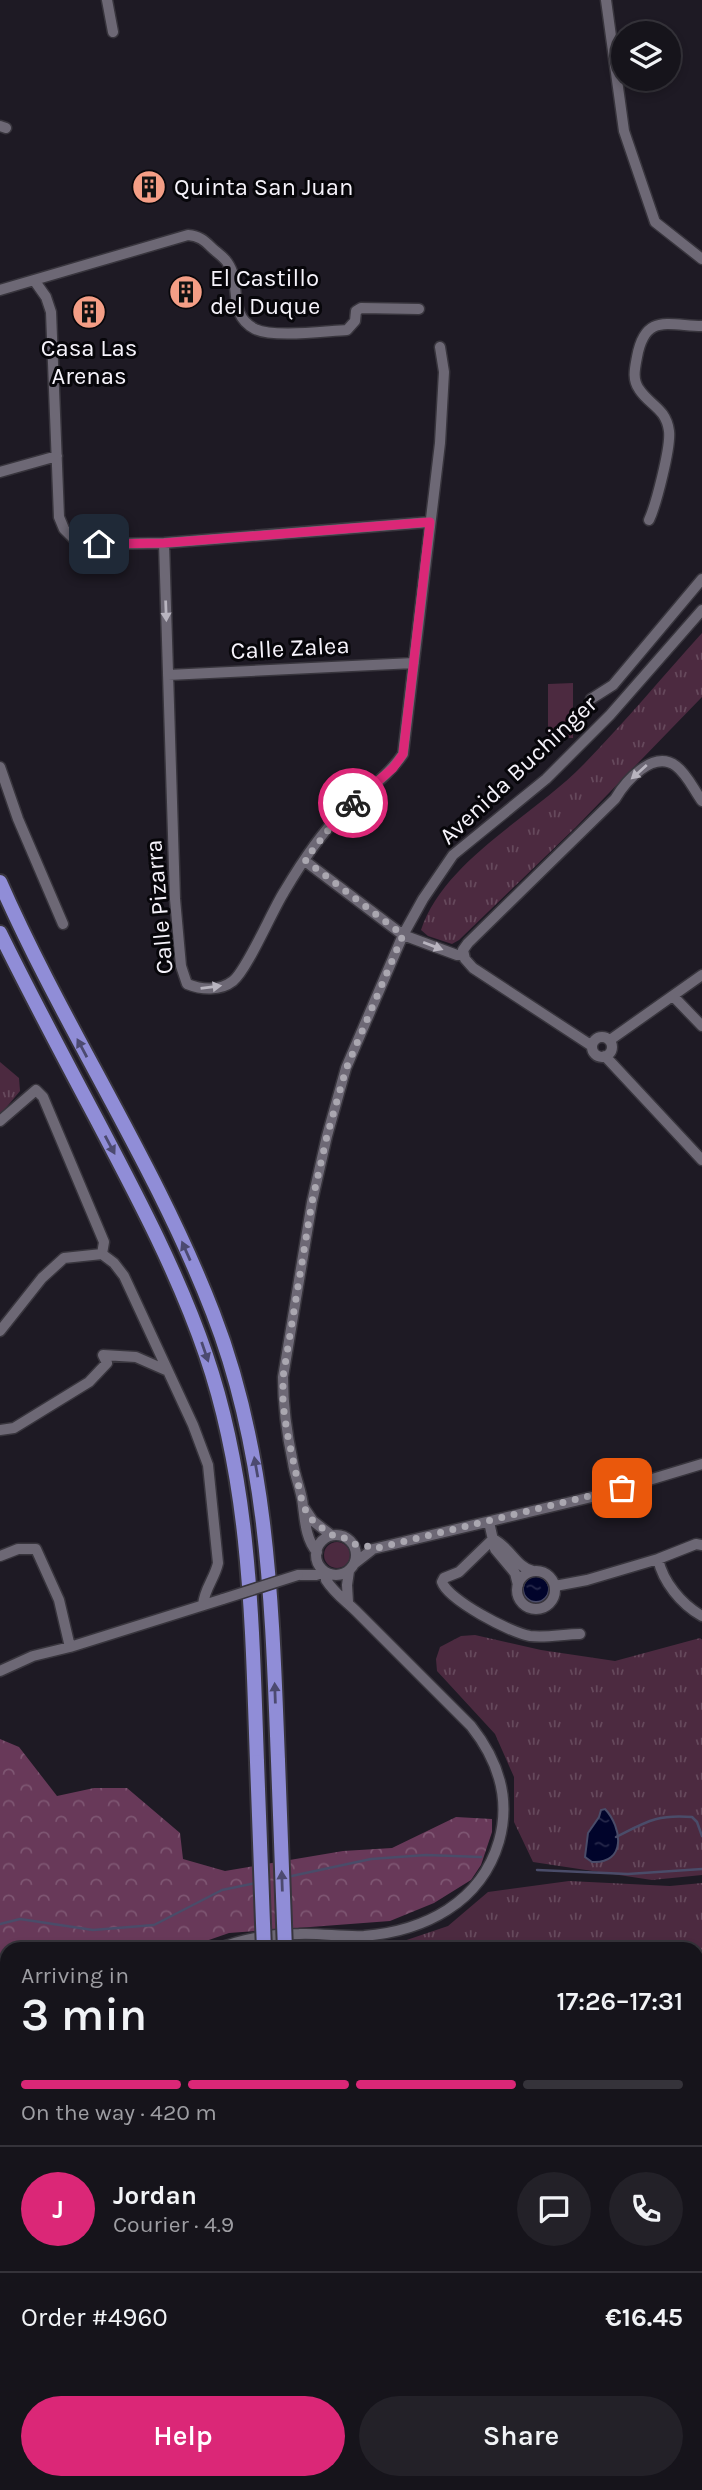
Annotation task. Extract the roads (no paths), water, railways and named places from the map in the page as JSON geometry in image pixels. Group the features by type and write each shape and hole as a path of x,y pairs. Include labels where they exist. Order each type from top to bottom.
{"highway":[{"path":"0,882 177,1231 214,1315 251,1440 265,1525 272,1601 285,1942"},
{"path":"0,933 146,1212 206,1356 230,1444 244,1527 250,1590 264,1942"}],"street":[{"path":"107,0 113,32"},
{"path":"606,0 624,131 655,222 702,259"},
{"path":"0,290 195,236 227,262 232,273 236,308 248,324 257,330 272,333 347,330 355,321 356,311 361,308 418,309"},
{"path":"34,280 46,297 51,312 59,517 64,529 75,540 99,544 164,543 430,522"},
{"path":"649,520 667,452 669,429 659,407 640,391 636,383 635,366 641,337 646,330 655,326 702,326"},
{"name":"Calle Pizarra","path":"164,543 175,899 181,966 187,984 198,988 217,988 234,980 283,892 340,815 393,768 403,754 440,443 444,372 440,347"},
{"path":"0,472 57,456"},
{"path":"591,699 613,685 702,579"},
{"name":"Avenida Buchinger","path":"316,1553 303,1515 293,1464 283,1404 283,1377 312,1202 346,1069 403,935 423,899 453,855 546,779 610,715 702,610"},
{"name":"Calle Zalea","path":"168,675 414,663"},
{"path":"702,801 677,766 664,761 642,768 615,799 463,950 467,964 592,1046 598,1056 606,1056 702,1160"},
{"path":"0,767 27,844 63,924"},
{"path":"305,860 403,935 457,955 464,955"},
{"path":"610,1040 702,975"},
{"path":"673,996 702,1026"},
{"path":"592,1046 599,1037 610,1040"},
{"path":"606,1056 612,1047 610,1040"},
{"path":"0,1121 36,1090 43,1097 104,1242 102,1254"},
{"path":"0,1331 42,1278 64,1258 102,1254 114,1263 124,1276 203,1451 211,1479 218,1563 203,1605"},
{"path":"0,1430 14,1428 89,1382 107,1363 103,1355 135,1357 168,1371"},
{"path":"0,1671 33,1656 70,1647 298,1575 340,1575 373,1549 596,1496 702,1464"},
{"name":"Avenida Buchinger","path":"303,1506 313,1521 331,1535"},
{"path":"489,1522 495,1549 515,1573 521,1600 534,1608 549,1604 555,1594 555,1586 548,1575 524,1568 503,1544 493,1539"},
{"path":"298,1575 309,1566 320,1542 331,1535 346,1537 357,1553 346,1585 348,1602"},
{"path":"493,1539 459,1572 444,1578 442,1584 445,1588 476,1611 516,1633 532,1636 580,1634"},
{"path":"353,1544 367,1545 373,1549"},
{"path":"555,1586 587,1580 658,1559 673,1551 696,1544 702,1545"},
{"path":"0,1556 18,1549 36,1549 59,1600 70,1647"},
{"path":"236,1942 272,1936 374,1935 437,1917 455,1907 489,1867 496,1853 504,1816 504,1797 494,1760 486,1745 348,1602 341,1600 329,1586 326,1573 318,1565 316,1553"},
{"path":"658,1559 660,1569 676,1593 693,1611 702,1616"},
{"path":"518,1585 524,1576 533,1571"}],"water":[{"path":"536,1576 546,1579 549,1589 546,1599 536,1602 526,1599 523,1589 526,1579"},
{"path":"605,1809 615,1825 618,1843 611,1857 592,1862 585,1857 588,1833 601,1810"}],"waterway":[{"path":"616,1837 652,1820 680,1816 692,1817 702,1836"},
{"path":"287,1877 371,1859 426,1855 481,1857"},
{"path":"537,1870 628,1874 702,1869"},
{"path":"0,1924 20,1919 93,1930 154,1925 222,1890 256,1883"}],"place":[{"name":"Quinta San Juan","path":"149,187"},
{"name":"El Castillo del Duque","path":"186,292"},
{"name":"Casa Las Arenas","path":"89,312"}]}
